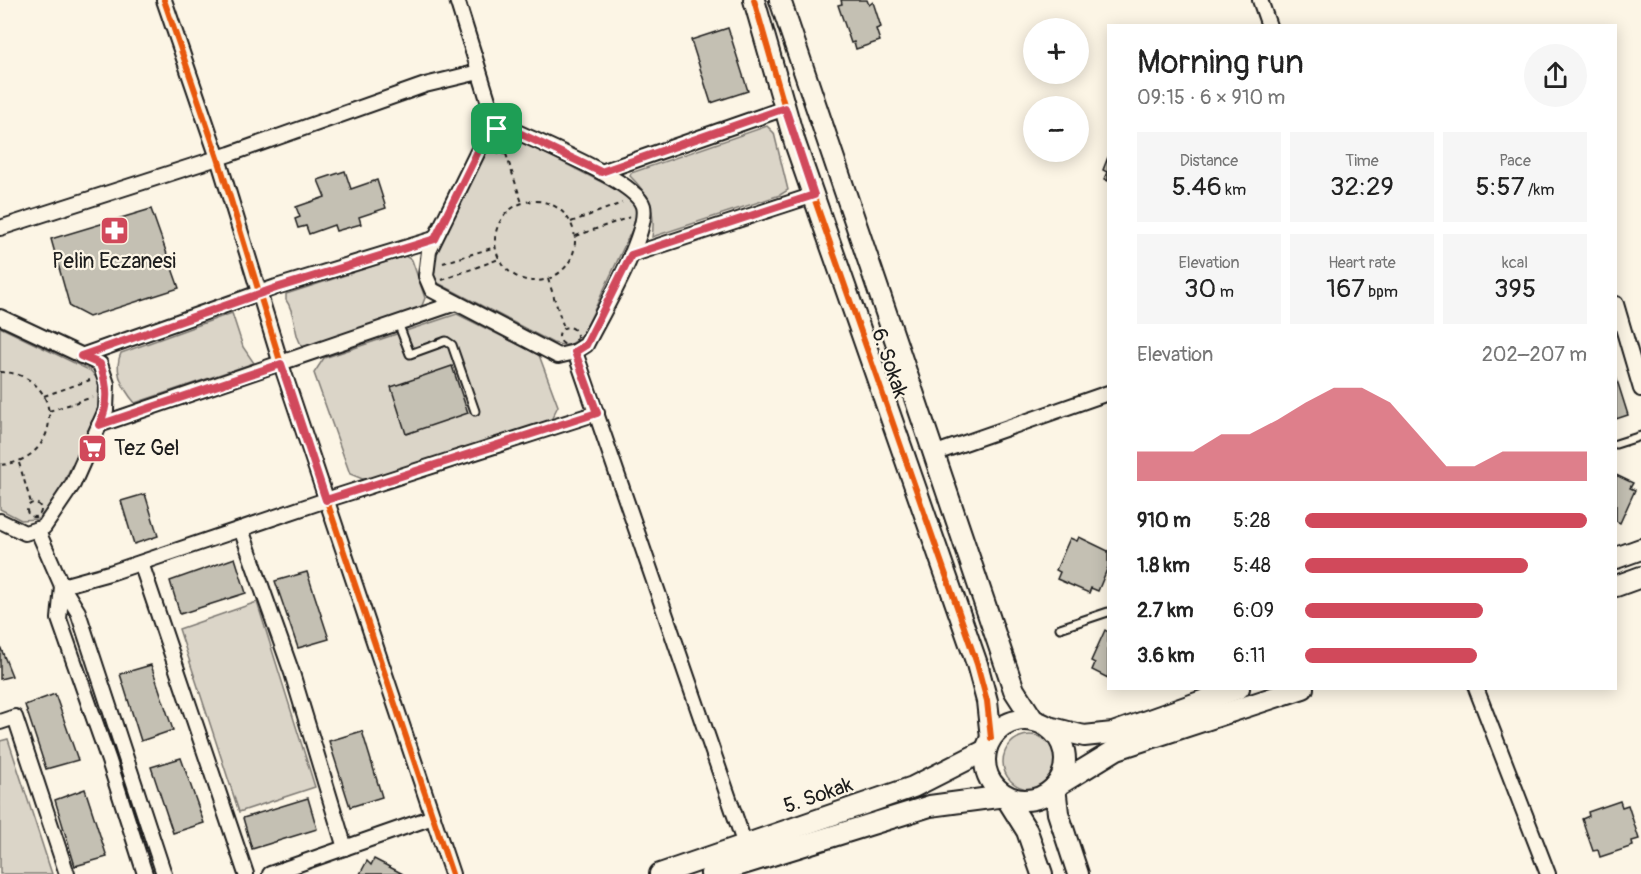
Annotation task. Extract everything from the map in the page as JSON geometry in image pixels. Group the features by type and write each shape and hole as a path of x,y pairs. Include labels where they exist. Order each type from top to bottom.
{"street":[{"path":"164,0 218,158 281,364 452,874"},
{"path":"457,0 497,129"},
{"name":"6. Sokak","path":"754,0 785,108 814,195 977,664 987,701 988,744"},
{"name":"6. Sokak","path":"780,0 1014,690 1042,724"},
{"path":"1260,0 1268,24"},
{"path":"0,228 218,158 425,85 479,72"},
{"path":"601,172 785,108"},
{"path":"497,129 515,131 601,172 639,197 644,213 631,255 586,345 575,352 558,356 432,290 426,268 429,251 486,135 497,129"},
{"path":"631,255 814,195"},
{"path":"81,356 259,293 435,239"},
{"path":"99,425 456,303"},
{"path":"1617,312 1620,334 1641,389"},
{"path":"0,317 100,364 107,393 106,410 73,484 44,527 25,533 0,521"},
{"path":"575,352 753,860"},
{"path":"933,454 1107,393"},
{"path":"62,586 141,563 326,500 597,413"},
{"path":"37,529 62,586 78,612 164,874"},
{"path":"241,529 292,673 345,848"},
{"path":"1617,558 1641,549"},
{"path":"141,563 246,874"},
{"path":"1617,586 1641,577"},
{"path":"62,586 59,619 109,761 145,874"},
{"path":"1042,874 1027,831 1005,796 994,787 987,776 988,744 1011,722 1042,724 1084,736 1113,734 1234,690"},
{"path":"1005,796 1018,800 1032,800 1045,796 1055,787 1117,749 1297,690"},
{"path":"1477,690 1548,874"},
{"path":"0,722 15,717 67,874"},
{"path":"1042,724 1061,743 1066,762 1063,776 1055,787 1058,813 1078,874"},
{"name":"5. Sokak","path":"723,872 913,787 988,744"},
{"name":"5. Sokak","path":"660,874 753,860 930,806 1005,796"},
{"path":"270,874 433,817"}],"lane":[{"path":"398,323 410,354 446,341 452,345 475,411"},
{"path":"1617,444 1641,436"},
{"path":"1059,628 1107,612"}],"path":[{"path":"498,137 507,137 511,141 511,150 506,154 495,150 495,141 498,137"},
{"path":"506,154 522,203"},
{"path":"571,222 639,197"},
{"path":"545,201 558,207 571,222 575,236 573,256 566,267 548,279 530,281 517,277 506,270 499,259 495,247 495,234 499,222 507,211 522,203 545,201"},
{"path":"575,236 644,213"},
{"path":"426,268 495,247"},
{"path":"430,284 499,259"},
{"path":"548,279 564,328"},
{"path":"564,328 571,328 575,332 575,340 571,344 566,345 560,339 560,333 564,328"},
{"path":"0,372 10,372 26,377 39,388 49,411 47,434 39,448 18,462 0,465"},
{"path":"44,396 104,375"},
{"path":"49,411 107,393"},
{"path":"18,462 31,503"},
{"path":"31,503 36,503 41,509 40,514 34,518 27,513 27,506 31,503"}],"shaded area":[{"path":"767,126 774,133 788,190 780,195 652,237 653,219 650,204 630,176 631,173"},
{"path":"500,134 509,135 627,195 636,204 637,219 583,334 570,344 553,343 438,283 431,272 433,259 485,152 493,137"},
{"path":"405,256 412,260 425,298 421,308 303,347 286,300 286,294"},
{"path":"232,313 243,347 254,363 135,403 120,380 118,366 121,353"},
{"path":"457,314 539,355 558,406 551,420 365,480 350,474 314,373 324,358"},
{"path":"0,327 91,371 99,381 101,403 54,503 38,519 21,520 0,509"},
{"path":"257,602 315,787 239,812 179,629"},
{"path":"1030,735 1040,737 1049,743 1055,752 1057,762 1055,772 1049,781 1040,787 1030,789 1020,787 1011,781 1005,772 1003,762 1005,752 1011,743 1020,737"},
{"path":"8,739 52,874 0,874 0,741"}],"building":[{"path":"841,0 867,0 869,5 873,2 881,27 876,29 880,41 856,49 854,42 851,43 838,5 842,4"},
{"path":"728,28 748,91 711,103 691,40"},
{"path":"1107,160 1107,172 1103,170"},
{"path":"345,171 351,189 377,180 386,208 359,217 361,224 336,231 334,225 309,234 306,226 298,228 295,219 300,217 296,207 325,197 318,180"},
{"path":"151,209 179,288 89,317 70,307 51,239"},
{"path":"452,366 468,413 406,434 391,387"},
{"path":"1617,380 1628,415 1617,419"},
{"path":"1617,475 1633,483 1630,488 1635,490 1620,523 1617,522"},
{"path":"145,494 158,536 134,544 121,501"},
{"path":"1079,537 1107,551 1107,569 1098,591 1091,588 1089,593 1057,579 1060,572 1056,570 1070,538 1077,541"},
{"path":"235,558 246,593 180,614 170,581"},
{"path":"307,572 329,639 298,648 275,581"},
{"path":"1105,630 1107,631 1107,678 1092,670 1095,663 1091,661"},
{"path":"0,646 12,676 0,679"},
{"path":"151,665 173,730 141,741 120,674"},
{"path":"55,694 78,760 46,769 25,705"},
{"path":"362,731 382,797 350,807 329,741"},
{"path":"181,758 204,823 173,833 151,767"},
{"path":"85,789 107,857 75,866 55,800"},
{"path":"308,798 317,829 252,849 243,818"},
{"path":"1620,801 1622,807 1628,805 1639,839 1632,841 1633,846 1600,857 1598,850 1593,851 1582,819 1589,816 1588,812"},
{"path":"374,859 403,874 360,874 367,861 371,865"}],"cycle path":[{"path":"164,0 218,158 281,364 452,874"},
{"path":"754,0 795,143 977,664 987,701 991,738"}],"place":[{"name":"Pelin Eczanesi","path":"114,230"},
{"name":"Tez Gel","path":"93,448"}],"route":[{"path":"785,108 814,195 631,255 586,345 575,352 597,413 326,500 281,364 99,425 106,410 107,384 100,364 81,356 276,288 435,239 472,159 486,135 497,129 515,131 601,172 785,108"}]}
